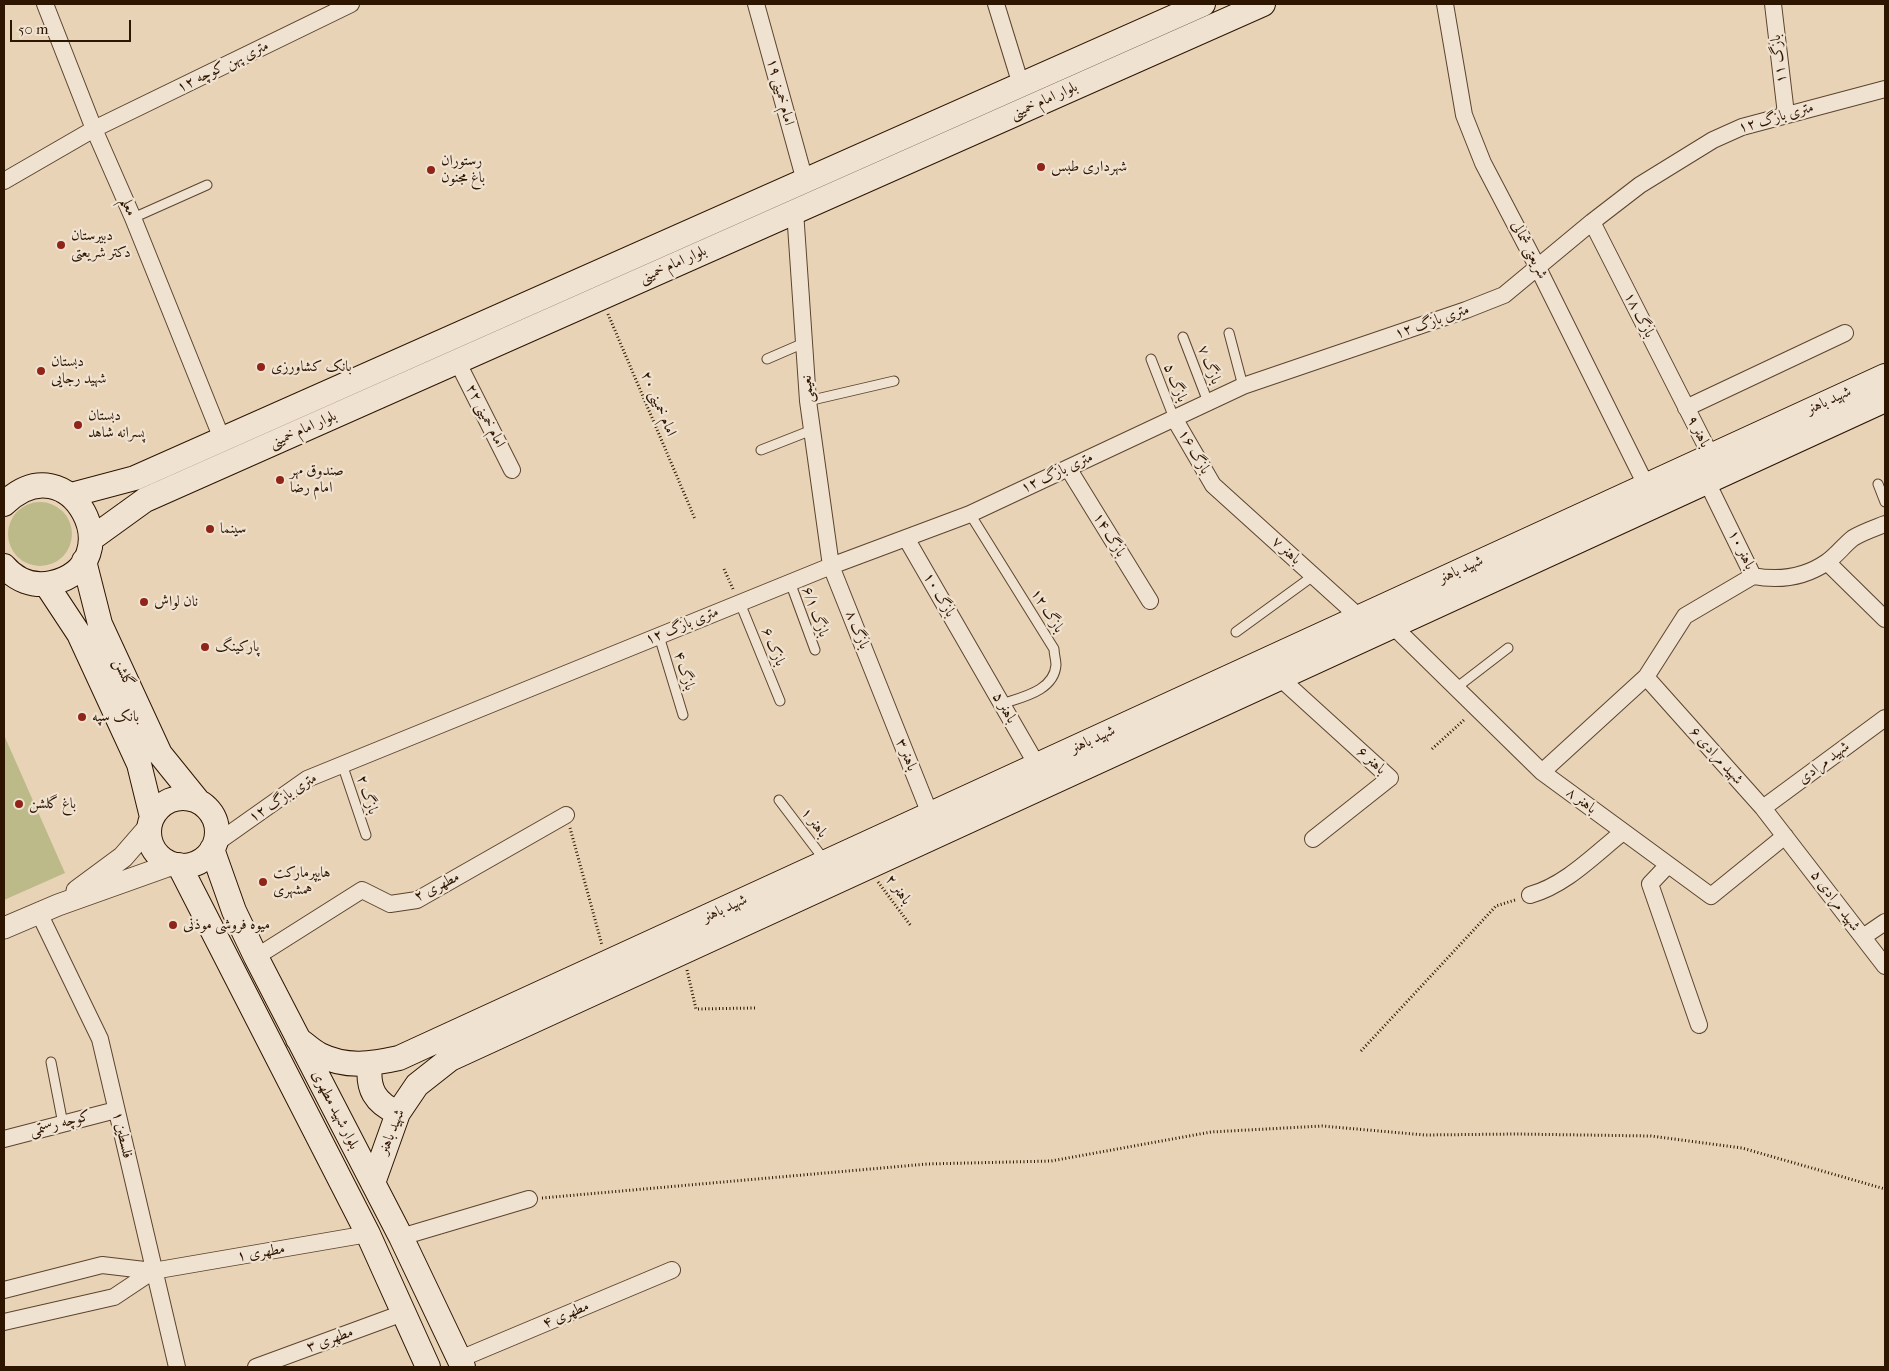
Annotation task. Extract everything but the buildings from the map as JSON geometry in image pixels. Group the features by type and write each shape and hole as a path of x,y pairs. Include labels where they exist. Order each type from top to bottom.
{"main road":[{"name":"بلوار امام خمینی","path":"71,495 135,478 1203,4"},
{"name":"بلوار امام خمینی","path":"46,584 61,581 74,572 88,550 145,500 795,211 1232,10 1263,4"},
{"name":"شهید باهنر","path":"372,1183 398,1113 416,1085 450,1059 868,867 934,824 1037,765 1885,376"},
{"name":"شهید باهنر","path":"298,1039 319,1054 344,1063 370,1064 400,1058 826,862 934,824 1280,678 1885,400"},
{"path":"4,504 22,490 35,486 54,488 71,495"},
{"name":"گلشن","path":"71,495 83,507 90,522 88,550 100,624 160,754 198,801"},
{"path":"4,566 10,573 24,581 46,584"},
{"name":"گلشن","path":"46,584 79,634 139,764 151,822"},
{"path":"188,798 198,801 208,808 217,825 213,847 206,857 188,865 176,865 164,860 152,846 149,837 151,822 158,808 172,800 188,798"},
{"name":"بلوار شهید مطهری","path":"213,847 234,911 256,957 401,1237 461,1363"},
{"name":"بلوار شهید مطهری","path":"176,865 368,1234 428,1367"},
{"path":"370,1064 368,1076 371,1089 377,1100 386,1108 398,1113"}],"street":[{"name":"معلم","path":"44,4 222,439"},
{"name":"۱۲ متری پهن کوچه","path":"4,181 94,129 351,4"},
{"name":"امام خمینی ۱۹","path":"756,4 805,181"},
{"path":"996,4 1021,85"},
{"name":"شریعتی شمالی","path":"1445,4 1464,115 1483,163 1538,268 1646,485"},
{"name":"بازگ ۱۱","path":"1772,4 1786,114"},
{"name":"۱۲ متری بازگ","path":"213,847 306,779 790,582 970,514 1243,386 1466,310 1504,295 1640,185 1713,140 1742,127 1885,89"},
{"name":"نعیمی","path":"795,211 808,401 831,566"},
{"name":"بازگ ۱۸","path":"1592,222 1686,408"},
{"path":"1686,408 1845,333"},
{"name":"امام خمینی ۲۲","path":"457,361 512,470"},
{"name":"باهنر ۹","path":"1686,408 1711,456"},
{"name":"بازگ ۱۶","path":"1174,418 1213,485"},
{"name":"بازگ ۱۴","path":"1068,468 1150,602"},
{"name":"باهنر ۱۰","path":"1707,482 1753,576 1768,579 1786,579 1805,574 1828,562 1853,538 1885,524"},
{"name":"باهنر ۷","path":"1213,485 1359,617"},
{"name":"بازگ ۱۰","path":"906,538 971,651"},
{"path":"1828,562 1885,618"},
{"name":"بازگ ۸","path":"831,566 882,695"},
{"path":"1542,772 1646,677 1685,616 1753,576"},
{"name":"باهنر ۸","path":"1393,626 1542,772 1711,896 1785,836"},
{"name":"باهنر ۵","path":"971,651 1037,765"},
{"name":"شهید مرادی ۶","path":"1646,677 1763,808 1785,836"},
{"name":"باهنر ۶","path":"1280,678 1390,778 1313,839"},
{"name":"باهنر ۳","path":"882,695 934,824"},
{"name":"شهید مرادی","path":"1763,808 1885,718"},
{"name":"مطهری ۲","path":"256,957 362,890 390,904 417,900 566,815"},
{"path":"58,904 123,857 151,822"},
{"path":"1530,895 1544,891 1558,883 1623,832"},
{"name":"شهید مرادی ۵","path":"1785,836 1885,966"},
{"path":"4,928 58,904 176,865"},
{"path":"1668,865 1650,884 1699,1025"},
{"name":"فلسطین ۱","path":"39,913 100,1039 177,1367"},
{"path":"1863,937 1885,922"},
{"name":"کوچه رستمی","path":"4,1139 116,1110"},
{"path":"401,1237 529,1199"},
{"name":"مطهری ۱","path":"4,1290 102,1265 154,1272 368,1234"},
{"name":"مطهری ۴","path":"461,1363 672,1270"},
{"name":"مطهری ۱","path":"4,1322 114,1297 154,1272"},
{"name":"مطهری ۳","path":"256,1367 403,1313"}],"lane":[{"path":"133,218 207,185"},
{"path":"1229,333 1243,386"},
{"name":"بازگ ۷","path":"1184,337 1208,402"},
{"path":"767,359 804,343"},
{"name":"بازگ ۵","path":"1150,358 1174,418"},
{"path":"808,401 894,382"},
{"path":"761,450 812,430"},
{"path":"1878,484 1885,502"},
{"name":"بازگ ۱۲","path":"970,514 1054,649 1056,665 1047,684 1035,692 1002,704"},
{"path":"1236,632 1313,576"},
{"name":"بازگ ۶/۱","path":"790,582 815,650"},
{"name":"بازک ۶","path":"740,603 780,701"},
{"name":"بازگ ۴","path":"659,636 683,714"},
{"path":"1456,688 1508,648"},
{"name":"بازگ ۲","path":"342,764 366,835"},
{"name":"باهنر ۱","path":"779,800 826,862"},
{"path":"51,1062 63,1124"}],"path":[{"name":"امام خمینی ۲۰","path":"600,298 695,519"},
{"path":"724,569 740,603"},
{"path":"1432,749 1477,708"},
{"path":"566,815 607,963"},
{"name":"باهنر ۲","path":"868,867 911,926"},
{"path":"1361,1052 1496,906 1530,895"},
{"path":"683,952 696,1009 754,1008"},
{"path":"529,1199 927,1164 1051,1161 1211,1132 1322,1126 1425,1135 1652,1136 1742,1148 1885,1189"}],"shaded area":[{"path":"40,502 58,508 66,516 72,534 66,552 58,560 40,566 22,560 14,552 8,534 14,516 22,508"},
{"name":"باغ گلشن","path":"4,735 65,873 4,900"}],"place":[{"name":"شهرداری طبس","path":"1041,167"},
{"name":"رستوران باغ مجنون","path":"431,170"},
{"name":"دبیرستان دکتر شریعتی","path":"61,245"},
{"name":"بانک کشاورزی","path":"261,367"},
{"name":"دبستان شهید رجایی","path":"41,371"},
{"name":"دبستان پسرانه شاهد","path":"78,425"},
{"name":"صندوق مهر امام رضا","path":"280,480"},
{"name":"سینما","path":"210,529"},
{"name":"نان لواش","path":"144,602"},
{"name":"پارکینگ","path":"205,647"},
{"name":"بانک سپه","path":"82,717"},
{"name":"باغ گلشن","path":"19,804"},
{"name":"هايپرماركت همشهری","path":"263,882"},
{"name":"میوه فروشی موذنی","path":"173,925"}]}
